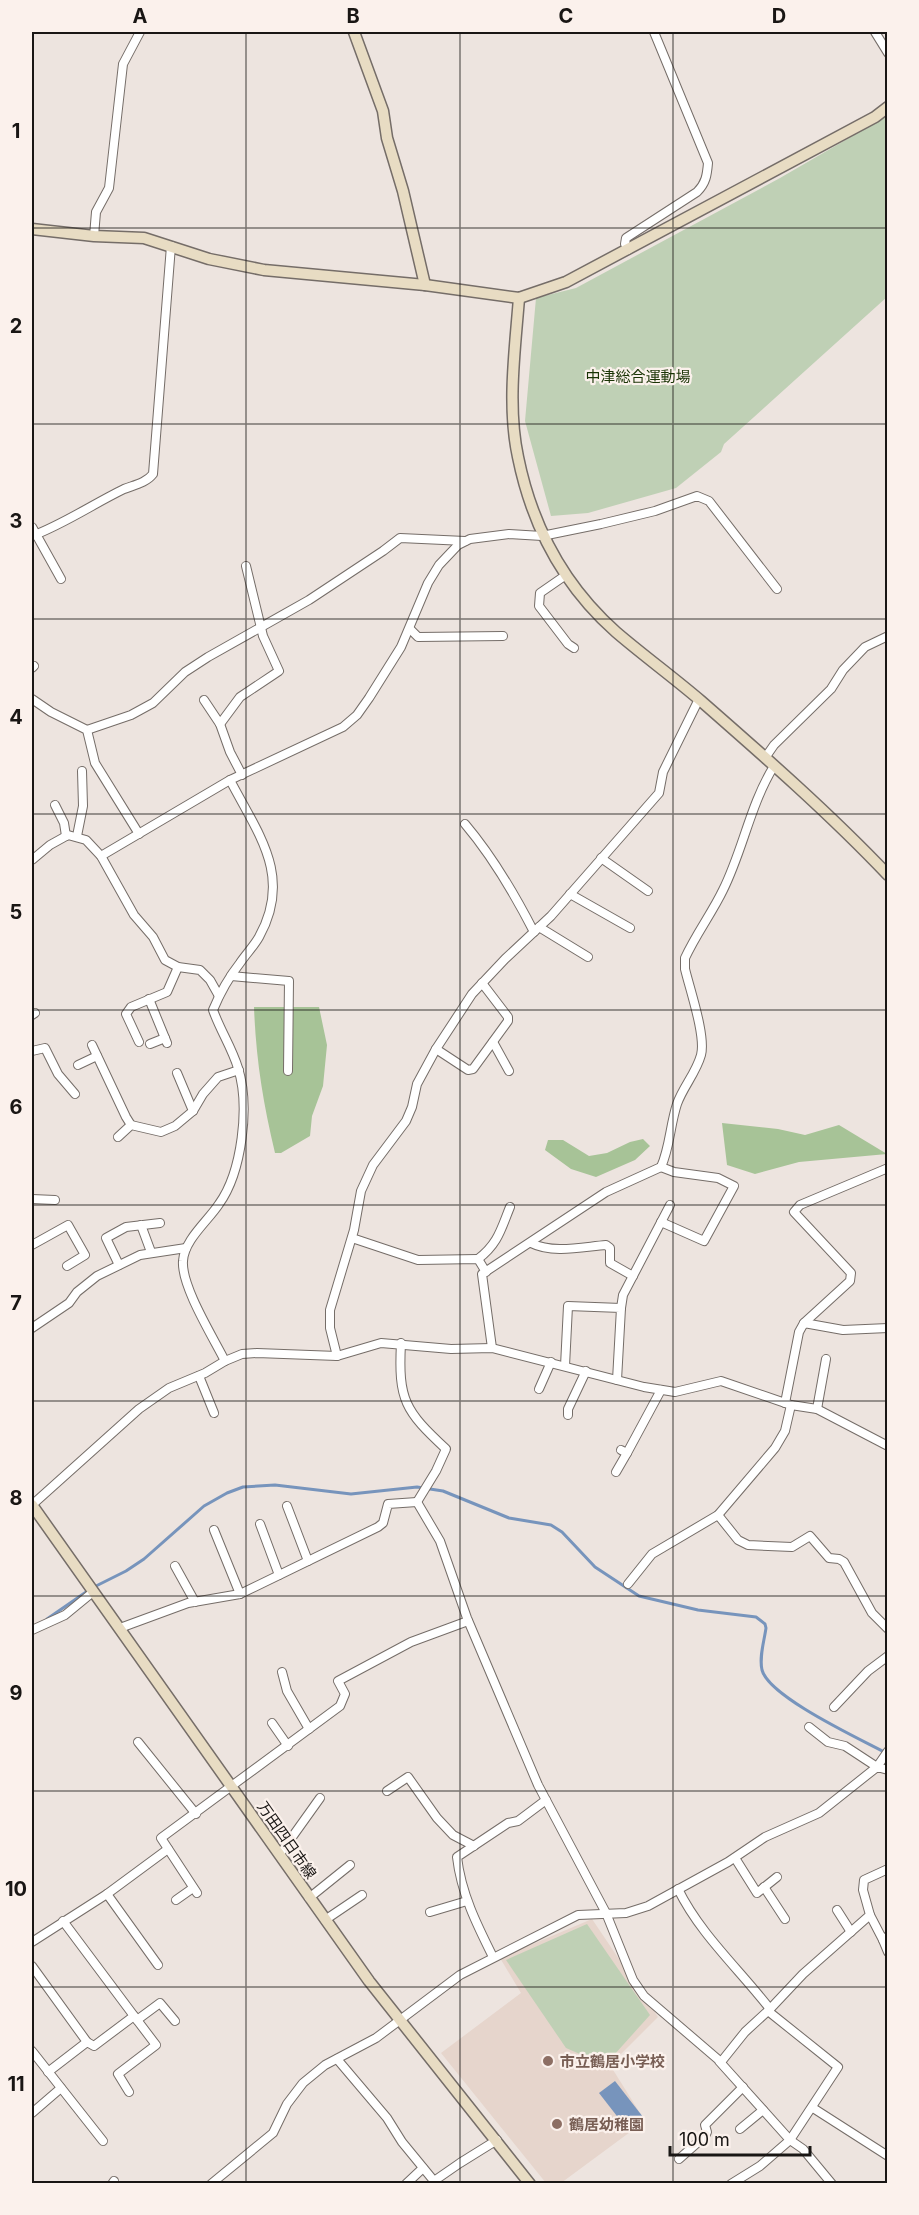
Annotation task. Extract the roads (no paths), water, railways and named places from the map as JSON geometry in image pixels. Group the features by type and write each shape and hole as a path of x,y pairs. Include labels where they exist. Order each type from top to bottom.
{"street":[{"path":"94,236 96,212 109,188 123,64 140,32"},
{"path":"354,32 383,111 387,138 403,190 425,285"},
{"path":"628,250 624,244 626,238 697,192 704,184 707,175 708,163 654,32"},
{"path":"875,32 888,53"},
{"path":"32,229 94,236 144,238 209,259 264,270 425,285 519,298 566,282 628,250 875,117 888,107"},
{"path":"61,579 33,532 149,479 153,474 171,246"},
{"path":"519,298 513,383 517,455 542,536 566,575 582,598 616,631 699,699 774,766 850,835 888,875"},
{"path":"101,856 230,780 343,727 357,715 401,647 428,583 439,565 459,545 470,539 509,534 542,536 628,518 698,496 709,501 777,589"},
{"path":"32,699 51,712 87,730 131,715 153,703 185,672 309,600 383,552 400,538 465,541"},
{"path":"220,724 240,697 279,671 261,627 246,566"},
{"path":"566,575 540,594 539,606 567,644 574,648"},
{"path":"410,629 418,637 502,636"},
{"path":"765,758 774,745 831,689 843,670 865,647 887,637"},
{"path":"338,1356 330,1328 330,1310 352,1238 361,1191 373,1165 406,1120 412,1107 417,1084 436,1048 482,983 570,894 659,793 663,772 699,699"},
{"path":"204,700 220,724 230,752 242,774"},
{"path":"87,730 95,763 139,834"},
{"path":"492,1348 482,1274 606,1192 661,1167 667,1155 677,1104 702,1053 702,1040 685,969 685,958 723,890 740,851 757,800 774,766"},
{"path":"77,836 83,806 82,771"},
{"path":"225,1361 184,1274 183,1260 186,1248 220,1203 234,1180 245,1111 239,1070 213,1010 231,976 259,937 273,899 274,882 267,853 230,780"},
{"path":"55,805 64,823 66,836"},
{"path":"465,824 482,844 537,929 588,957"},
{"path":"32,860 50,845 66,836 77,836 86,840 101,856 134,915 153,937 165,960 178,967 200,970 210,980 219,996"},
{"path":"601,858 648,891"},
{"path":"570,894 630,928"},
{"path":"139,1042 126,1014 131,1007 167,992 178,967"},
{"path":"231,976 289,981 288,1071"},
{"path":"436,1048 468,1070 473,1069 508,1021 508,1017 482,983"},
{"path":"149,999 166,1040 150,1044"},
{"path":"493,1042 509,1071"},
{"path":"92,1045 131,1125 160,1132 175,1126 194,1111 203,1094 218,1077 239,1070"},
{"path":"32,1051 45,1048 57,1074 75,1094"},
{"path":"78,1065 97,1056"},
{"path":"177,1073 194,1111"},
{"path":"118,1137 131,1125"},
{"path":"661,1167 674,1172 718,1178 734,1186 704,1241 661,1222"},
{"path":"628,1584 652,1554 718,1515 775,1448 785,1431 799,1332 804,1323 850,1281 851,1273 794,1212 800,1205 888,1168"},
{"path":"32,1199 55,1200"},
{"path":"617,1380 623,1295 670,1205"},
{"path":"352,1238 418,1260 478,1259 489,1251 496,1241 510,1207"},
{"path":"119,1265 106,1238 126,1227 160,1223"},
{"path":"32,1245 68,1225 85,1255 68,1266"},
{"path":"141,1225 151,1252"},
{"path":"531,1243 540,1248 553,1249 606,1245 610,1248 610,1263 633,1276"},
{"path":"32,1328 69,1303 77,1292 97,1276 140,1254 186,1248"},
{"path":"478,1259 486,1272"},
{"path":"564,1366 568,1306 621,1308"},
{"path":"804,1323 843,1330 888,1328"},
{"path":"32,1505 138,1409 169,1388 199,1376 225,1361 242,1354 257,1353 338,1356 381,1343 451,1349 492,1348 617,1380 675,1392 721,1382 788,1404 817,1409 888,1446"},
{"path":"401,1343 399,1373 401,1388 409,1409 418,1423 446,1449 417,1502"},
{"path":"817,1409 826,1359"},
{"path":"539,1389 551,1362"},
{"path":"568,1415 568,1409 586,1371"},
{"path":"199,1376 214,1413"},
{"path":"616,1472 624,1452 661,1390"},
{"path":"120,1628 195,1602 240,1594 378,1527 383,1523 388,1504 417,1502"},
{"path":"417,1502 440,1541 468,1621 546,1800 606,1913 633,1980 644,1996 721,2062 719,2061 790,2140 803,2149 832,2184"},
{"name":"万田四日市線","path":"32,1505 309,1898 398,2020 497,2140 530,2184"},
{"path":"287,1506 308,1561"},
{"path":"718,1515 738,1540 748,1545 792,1547 810,1536 829,1558 844,1562 872,1613 888,1629"},
{"path":"260,1524 279,1575"},
{"path":"214,1530 240,1594"},
{"path":"176,1566 195,1602"},
{"path":"32,1630 65,1615 93,1592"},
{"path":"176,1900 195,1890 161,1838 340,1706 345,1694 338,1681 411,1641 468,1621"},
{"path":"834,1707 868,1671 888,1656"},
{"path":"282,1672 287,1692 309,1730"},
{"path":"272,1723 288,1746"},
{"path":"809,1727 828,1742 845,1746 877,1767 888,1770"},
{"path":"138,1742 196,1814"},
{"path":"211,2184 273,2133 287,2104 303,2083 325,2065 376,2038 460,1975 578,1915 626,1913 648,1906 735,1858 765,1837 819,1813 877,1767 888,1751"},
{"path":"387,1791 408,1777 436,1818 453,1835 474,1846"},
{"path":"280,1854 320,1798"},
{"path":"493,1957 467,1901 459,1878 457,1857 508,1823 518,1821 546,1800"},
{"path":"32,1942 107,1894 168,1849"},
{"path":"735,1858 757,1893 777,1877"},
{"path":"309,1898 350,1865"},
{"path":"888,1869 864,1880 863,1890 870,1915 885,1938 888,1952"},
{"path":"764,1887 785,1918"},
{"path":"678,1889 686,1906 708,1936 769,2010 838,2067 790,2140 760,2166 731,2184"},
{"path":"107,1894 158,1965"},
{"path":"325,1920 362,1895"},
{"path":"430,1912 467,1901"},
{"path":"837,1910 851,1932"},
{"path":"721,2062 745,2032 802,1974 870,1915"},
{"path":"63,1921 156,2044 118,2074 129,2092"},
{"path":"32,1966 87,2042 94,2046 160,2003 175,2020"},
{"path":"48,2072 87,2042"},
{"path":"32,2051 103,2141"},
{"path":"337,2059 387,2118 402,2142 434,2181 497,2140"},
{"path":"679,2159 705,2136 707,2132 705,2125 743,2087"},
{"path":"32,2113 61,2088"},
{"path":"813,2108 888,2156"},
{"path":"740,2129 763,2110"},
{"path":"406,2184 423,2168"}],"water":[{"path":"615,2081 643,2117 627,2129 599,2093"}],"waterway":[{"path":"94,1587 144,1559 204,1506 243,1487 275,1485 351,1494 417,1487 443,1491 509,1518 551,1525 562,1532 595,1567 639,1596 698,1610 756,1617 765,1624 766,1628 761,1665 768,1681 797,1704 886,1753"},
{"path":"47,1619 89,1590"}],"place":[{"name":"市立鶴居小学校","path":"548,2061"},
{"name":"鶴居幼稚園","path":"557,2124"}],"park label":[{"name":"中津総合運動場","path":"638,376"}]}
